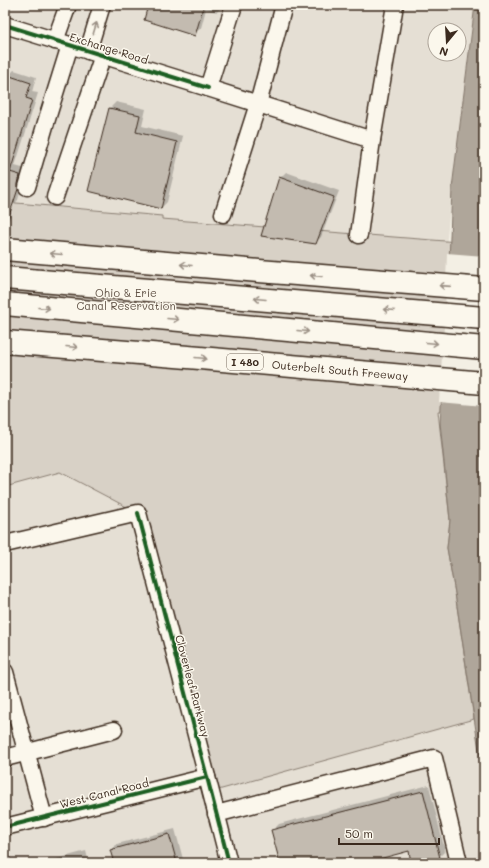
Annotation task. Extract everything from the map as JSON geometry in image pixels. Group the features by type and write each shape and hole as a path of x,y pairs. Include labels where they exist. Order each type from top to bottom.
{"highway":[{"path":"5,249 252,271 484,289"},
{"path":"5,278 484,318"},
{"path":"5,304 484,348"},
{"name":"Outerbelt South Freeway","path":"5,342 484,383"}],"street":[{"path":"27,188 47,119 63,43 68,5"},
{"path":"55,197 95,53 102,5"},
{"path":"208,88 234,5"},
{"path":"223,214 258,104 284,5"},
{"path":"359,235 372,140 395,5"},
{"name":"Exchange Road","path":"5,25 372,140"},
{"name":"Cloverleaf Parkway","path":"5,544 138,513 229,863"},
{"path":"5,672 44,818"},
{"path":"5,758 114,730"},
{"path":"216,814 434,758 459,863"},
{"name":"West Canal Road","path":"5,827 207,777"}],"shaded area":[{"path":"5,5 475,5 452,188 442,286 5,248"},
{"path":"475,5 484,5 484,783 447,548 450,520 440,423 447,311 452,188"},
{"path":"5,373 455,593 484,783 484,863 5,863"}],"green space":[{"name":"Ohio & Erie Canal Reservation","path":"5,202 162,216 162,219 484,244 484,414 438,411 450,520 447,548 474,719 211,792 138,513 60,472 5,487"}],"pier":[{"path":"447,253 484,256 484,406 439,402"}],"building":[{"path":"148,5 204,5 195,36 144,20"},
{"path":"7,75 31,83 26,98 32,100 10,172 20,175 18,189 7,222 5,222 5,83"},
{"path":"109,108 140,115 136,132 177,142 161,209 88,191"},
{"path":"279,177 334,197 316,244 261,236"},
{"path":"423,791 440,858 420,863 411,863 409,851 364,863 280,863 271,830"},
{"path":"169,834 177,863 114,863 110,850"}],"cycle path":[{"path":"5,25 208,88"},
{"path":"138,513 229,863"},
{"path":"5,827 207,777"}]}
